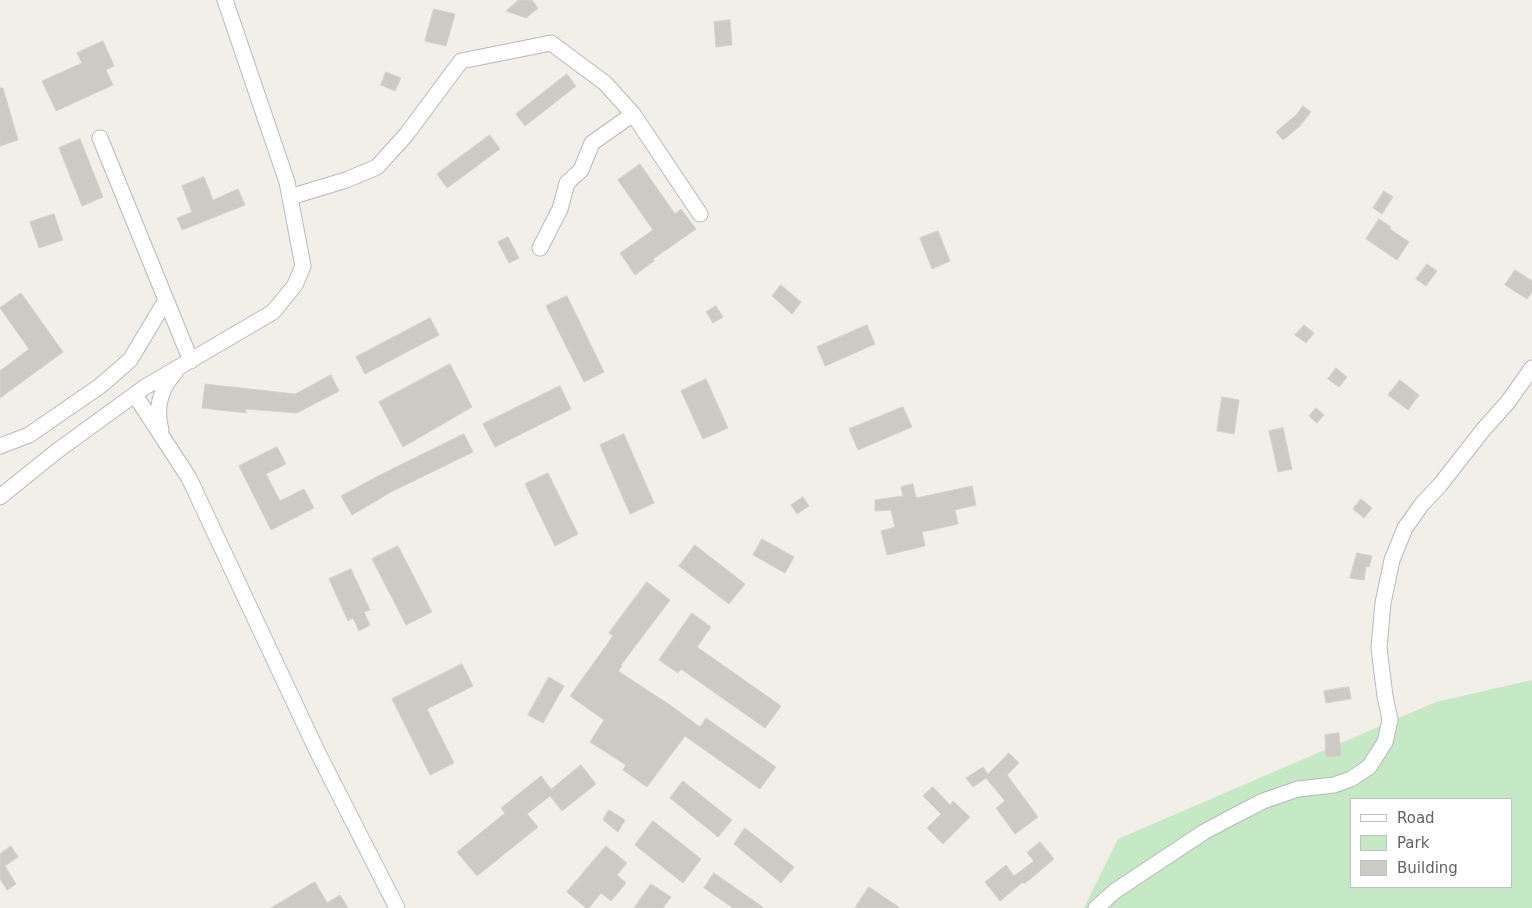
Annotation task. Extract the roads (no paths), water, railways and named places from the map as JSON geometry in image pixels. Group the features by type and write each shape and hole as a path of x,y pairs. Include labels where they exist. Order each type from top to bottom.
{"street":[{"path":"0,497 57,451 135,395 274,312 295,285 302,266 287,182 225,0"},
{"path":"290,197 346,180 376,167 406,134 460,61 551,43 605,83 633,114 700,214"},
{"path":"540,248 560,209 567,183 581,170 592,143 633,114"},
{"path":"100,138 166,300 186,363"},
{"path":"0,446 29,435 100,386 130,360 166,300"},
{"path":"166,443 160,427 158,410 161,394 169,378 186,363"},
{"path":"1096,908 1115,891 1204,832 1232,817 1263,802 1298,789 1334,785 1351,779 1369,767 1385,742 1390,720 1379,648 1383,603 1392,560 1406,528 1422,504 1440,486 1483,430 1508,402 1532,368"},
{"path":"135,395 189,478 317,751 397,908"}]}
